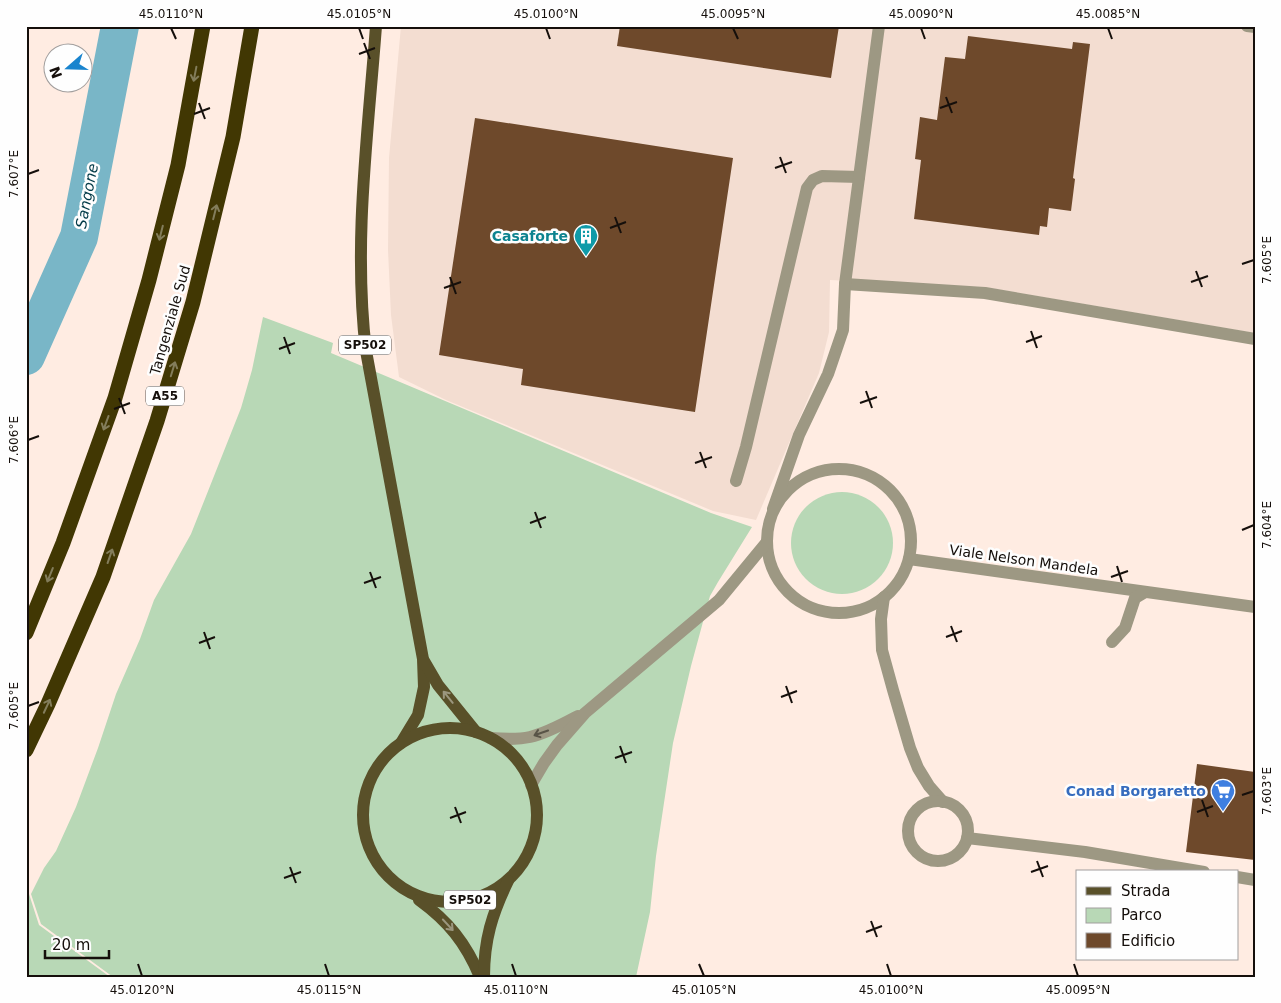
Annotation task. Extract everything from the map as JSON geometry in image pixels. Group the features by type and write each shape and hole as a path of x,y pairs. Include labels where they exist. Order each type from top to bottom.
{"highway":[{"path":"26,633 63,543 120,380 149,280 178,165 203,26"},
{"name":"Tangenziale Sud","path":"26,750 103,577 160,412 193,302 231,147 252,26"}],"main road":[{"name":"SP502","path":"376,26 364,188 361,254 362,322 423,658 424,687 418,715 401,743"},
{"name":"SP502","path":"423,658 438,685 476,732"},
{"name":"SP502","path":"411,894 431,901 452,903 473,900 492,892 509,880 521,867 529,852 535,836 537,818 536,801 531,785 517,761 507,750 490,738 476,732 461,729 437,729 414,735 401,743 384,758 371,777 364,798 362,821 367,843 377,864 392,881 436,912 456,934 473,959 480,977"},
{"name":"SP502","path":"484,977 484,960 488,932 497,905 509,880"}],"street":[{"path":"774,510 783,495 795,483 810,474 832,469 855,470 876,479 894,494 906,514 911,536 909,559 900,580 884,597 865,608 843,613 821,611 800,602 784,588 772,569 766,543 768,526 799,434 828,374 843,330 845,284 879,26"},
{"path":"1247,26 1255,27"},
{"path":"736,481 746,447 806,188 813,180 822,176 859,177"},
{"path":"845,284 985,293 1255,339"},
{"path":"531,785 544,763 585,713 719,600 766,543"},
{"name":"Viale Nelson Mandela","path":"909,559 1255,607"},
{"path":"1112,642 1125,628 1135,598 1145,592"},
{"path":"884,597 881,619 882,650 893,690 910,748 918,768 929,786 943,802"},
{"path":"490,738 511,739 530,737 555,729 585,713"},
{"path":"933,802 943,802 952,805 960,811 965,819 967,838 963,847 948,859 928,860 913,848 909,838 908,828 910,819 924,805 933,802"},
{"path":"967,838 1085,852 1192,870"},
{"path":"1238,877 1255,880"}],"shaded area":[{"path":"401,26 1255,26 1255,333 984,287 830,280 829,332 819,373 756,520 713,511 446,400 399,377 391,315 388,250 389,158"}],"green space":[{"path":"263,317 333,343 331,353 711,513 752,527 710,596 691,666 673,743 656,856 650,912 636,977 113,977 41,924 31,894 44,868 56,851 76,807 116,694 140,639 154,600 191,534 241,408 252,370"},
{"path":"842,492 862,496 878,507 889,523 893,543 889,563 878,579 862,590 842,594 822,590 806,579 795,563 791,543 795,523 806,507 822,496"},
{"path":"26,892 29,894 39,925 110,977 26,977"}],"building":[{"path":"620,26 839,26 831,78 617,46"},
{"path":"968,36 1072,49 1073,42 1090,44 1073,178 1075,179 1071,211 1049,208 1047,227 1040,226 1039,235 914,219 921,160 915,159 920,117 937,120 945,57 965,59"},
{"name":"Casaforte","path":"475,118 733,158 695,412 521,385 523,369 439,355"},
{"name":"Conad Borgaretto","path":"1197,764 1255,772 1255,860 1186,852"}],"waterway":[{"name":"Sangone","path":"26,356 79,237 120,26"}],"place":[{"name":"Casaforte","path":"586,257"},
{"name":"Conad Borgaretto","path":"1223,812"}]}
